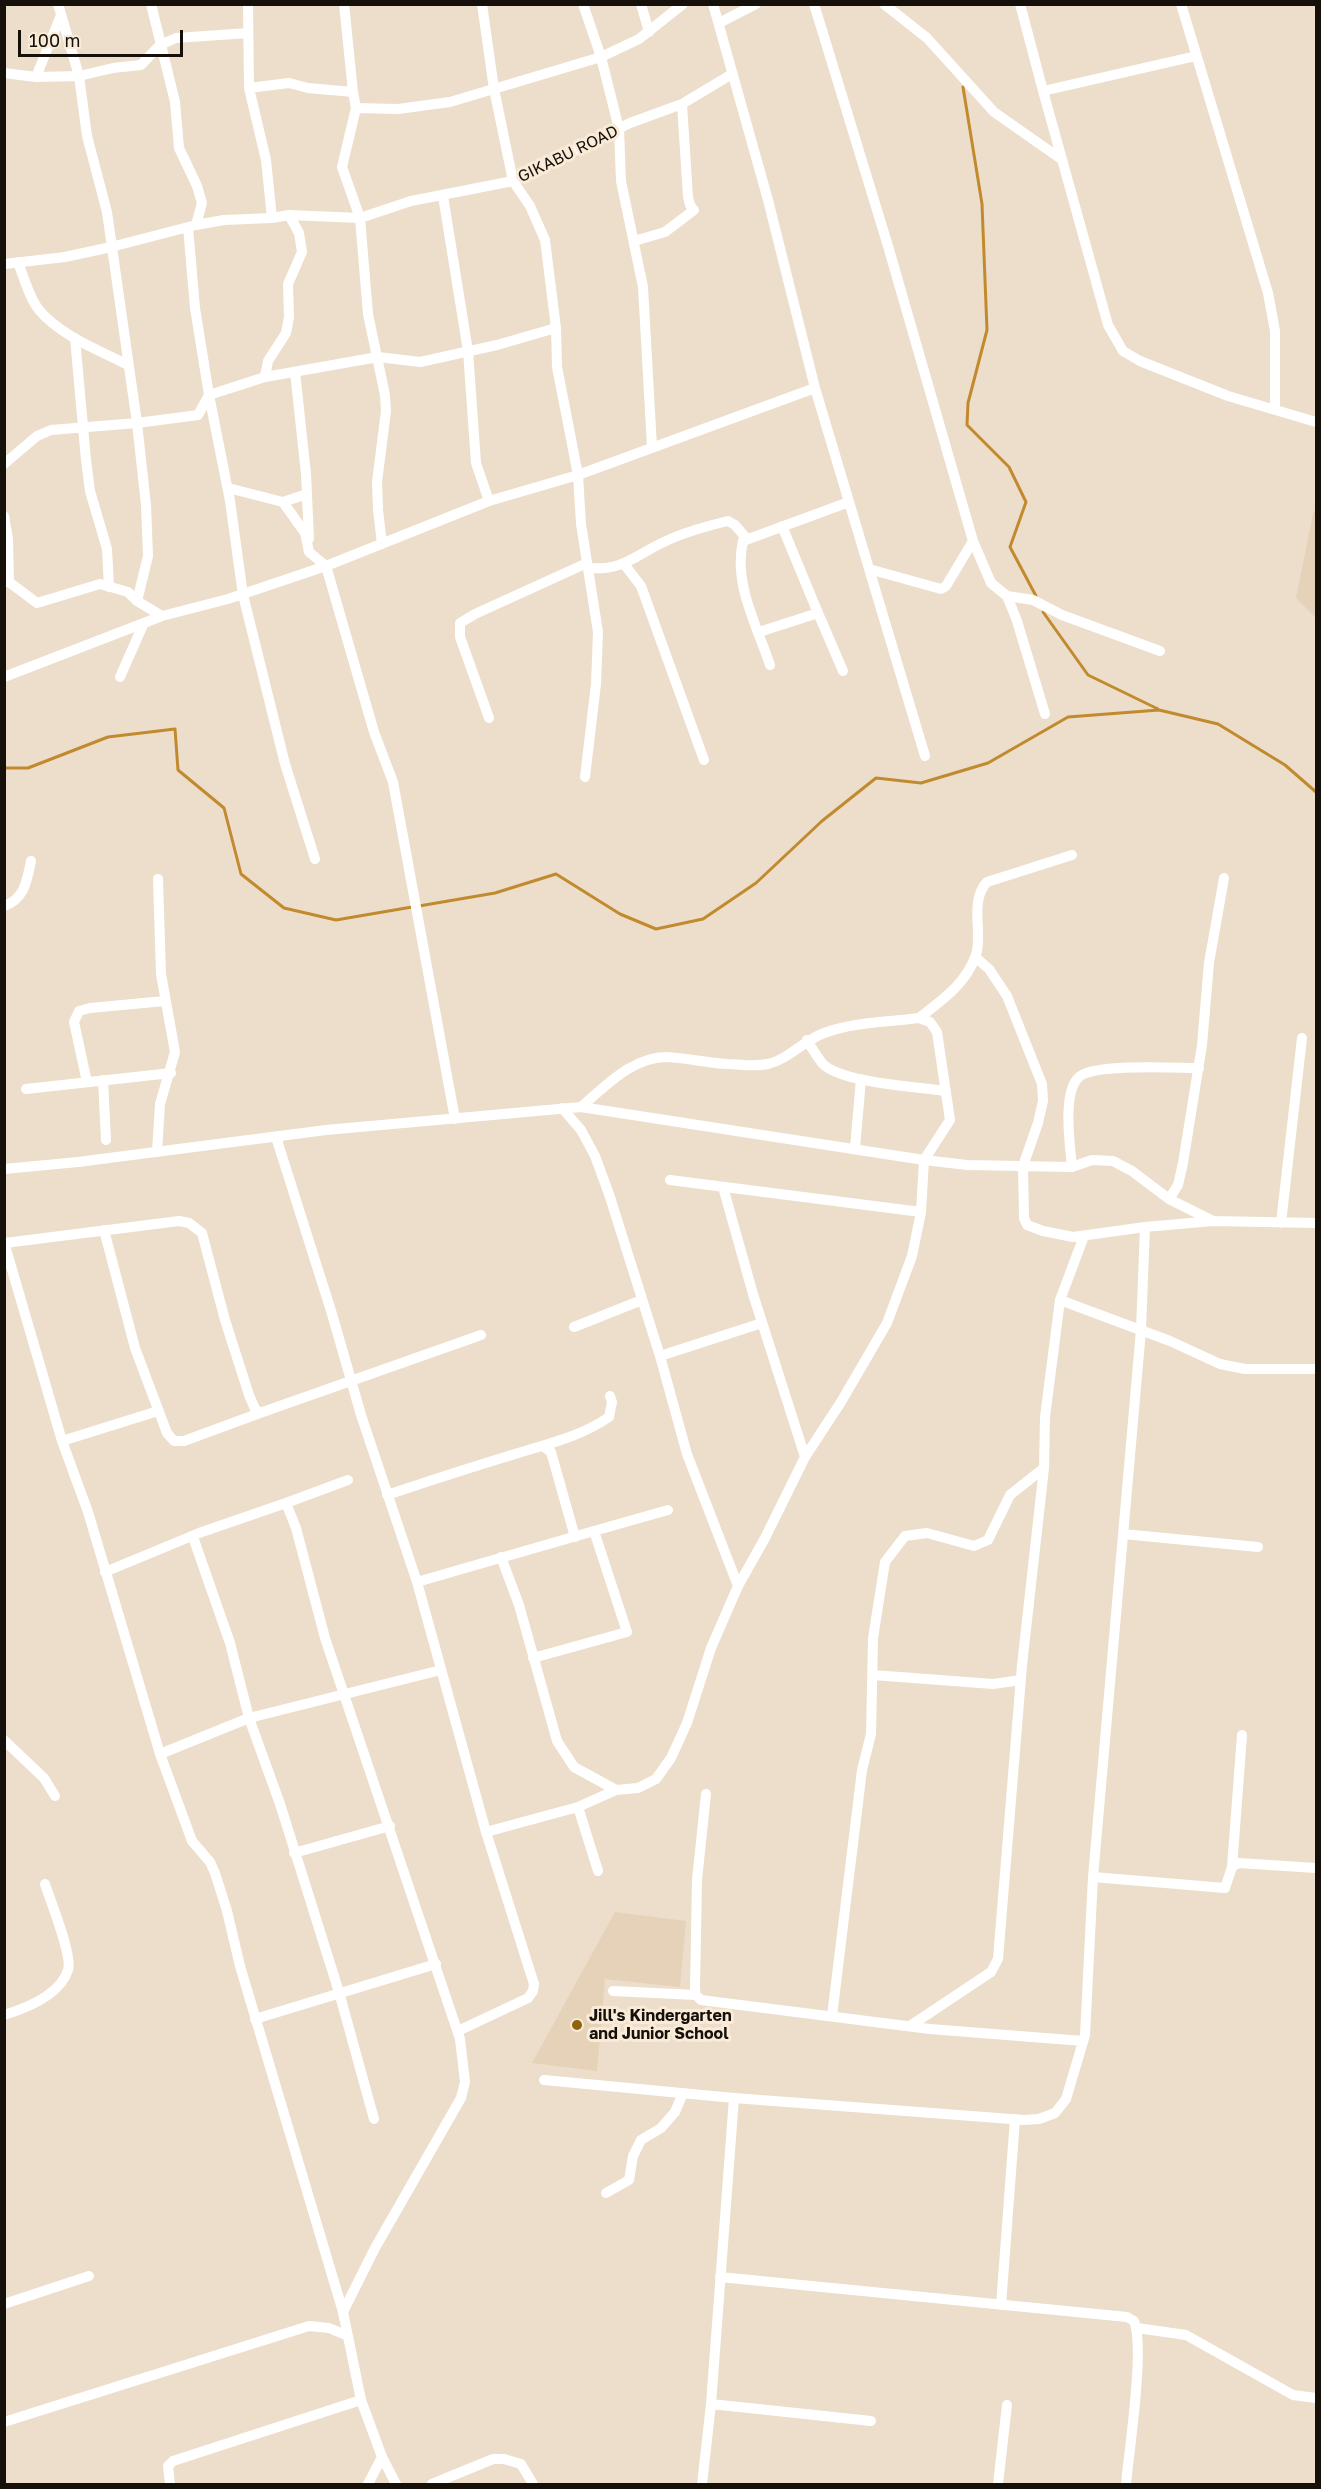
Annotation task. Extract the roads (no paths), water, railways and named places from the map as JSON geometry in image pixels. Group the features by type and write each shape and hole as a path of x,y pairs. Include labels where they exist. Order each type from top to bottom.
{"street":[{"path":"151,4 174,102 179,148 200,196 201,211 192,226 195,308 209,395 228,488 243,595 285,764 315,858"},
{"path":"344,4 356,108 342,167 360,218 368,314 378,357 386,411 377,482 382,544"},
{"path":"482,4 494,89 513,181 530,206 545,240 556,328 557,367 578,475 598,632 596,684 585,777"},
{"path":"584,4 601,57 619,129 621,180 643,287 652,447"},
{"path":"641,4 649,32"},
{"path":"356,108 398,109 450,102 601,57 649,32 683,4"},
{"path":"713,4 768,200 815,388 925,756"},
{"path":"719,23 756,4"},
{"path":"814,4 888,246 973,541 991,584 1007,596 1033,600 1062,615 1160,651"},
{"path":"884,4 927,38 994,112 1062,159"},
{"path":"1020,4 1070,195 1108,325 1123,351 1140,361 1228,396 1317,422"},
{"path":"1181,4 1268,293 1275,331 1275,409"},
{"path":"248,5 249,88 266,160 272,218"},
{"path":"60,10 79,76 87,136 107,212 136,423 146,505 148,556 137,601"},
{"path":"36,77 60,10"},
{"path":"4,73 36,77 79,76 113,68 141,65 160,45 176,38 193,35 248,33"},
{"path":"1043,91 1196,56"},
{"name":"GIKABU ROAD","path":"360,218 411,201 513,181 619,129 682,104 732,74"},
{"path":"249,88 289,83 308,88 353,92"},
{"path":"634,241 666,232 694,210 690,205 687,187 682,104"},
{"path":"443,196 468,351 476,463 489,501"},
{"path":"265,377 268,361 286,333 289,317 288,284 302,252 299,233 289,215"},
{"path":"4,264 111,247 225,220 289,215 360,218"},
{"path":"18,262 39,310 75,338 128,365"},
{"path":"4,464 37,436 82,422 136,423 198,415 209,395 265,377 378,357 420,362 556,328"},
{"path":"75,338 90,490 107,549 109,587"},
{"path":"295,372 307,494 309,552"},
{"path":"4,677 162,616 243,595 326,566 489,501 578,475 815,388"},
{"path":"228,488 263,499 282,502 307,494"},
{"path":"282,502 305,533 309,552 326,566 374,732 393,783 455,1119"},
{"path":"770,665 743,588 742,541 849,502"},
{"path":"4,516 8,538 7,582 37,603 100,584 128,592 137,601 162,616"},
{"path":"489,718 460,637 460,623 475,614 588,565 604,569 624,564 666,541 700,528 728,521 735,525 747,539"},
{"path":"782,526 843,671"},
{"path":"869,569 941,589 946,586 973,541"},
{"path":"624,564 641,586 704,760"},
{"path":"1007,596 1017,621 1045,714"},
{"path":"759,632 818,613"},
{"path":"120,677 142,625"},
{"path":"919,1018 952,992 975,957 979,937 977,920 982,888 987,882 1072,855"},
{"path":"4,906 13,903 22,892 31,861"},
{"path":"1169,1199 1179,1185 1198,1068 1209,963 1224,878"},
{"path":"156,1152 160,1104 171,1073 175,1052 165,1001 158,929 158,879"},
{"path":"975,957 989,969 1007,996 1042,1084 1043,1101 1038,1123 1023,1166 1024,1218 1027,1225 1061,1236 1084,1236 1145,1227 1213,1221 1317,1223"},
{"path":"87,1082 74,1022 79,1011 165,1001"},
{"path":"486,1832 578,1807 616,1790 638,1788 656,1779 671,1758 687,1723 711,1648 738,1586 765,1538 805,1457 841,1402 887,1323 912,1256 921,1212 924,1161 950,1120 937,1032 930,1022 919,1018 843,1028 807,1040 783,1059 755,1066 702,1063 666,1057 643,1062 622,1072 581,1107"},
{"path":"1281,1222 1302,1038"},
{"path":"807,1040 824,1065 861,1080 946,1091"},
{"path":"1072,1167 1068,1137 1071,1091 1077,1078 1085,1072 1116,1068 1198,1068"},
{"path":"27,1089 171,1073"},
{"path":"103,1080 106,1140"},
{"path":"855,1148 861,1080"},
{"path":"4,1169 326,1130 581,1107 855,1148 924,1161 967,1165 1072,1167 1092,1160 1113,1161 1132,1171 1169,1199 1213,1221"},
{"path":"562,1108 581,1130 595,1156 624,1238 687,1454 738,1586"},
{"path":"276,1137 351,1382 417,1582 486,1832 534,1984 533,1991 528,1998 458,2031"},
{"path":"670,1180 921,1212"},
{"path":"723,1187 762,1323 805,1457"},
{"path":"260,1413 249,1395 225,1320 202,1233 189,1223 179,1221 4,1243 62,1441 88,1512 160,1754 192,1840 210,1862 215,1873 255,2019 343,2312 361,2400 382,2457 396,2484"},
{"path":"544,2080 734,2098 1015,2119 1040,2119 1055,2113 1066,2099 1083,2041 1093,1877 1141,1330 1145,1227"},
{"path":"104,1230 135,1348 166,1433 174,1441 194,1438 481,1335"},
{"path":"910,2026 992,1972 996,1966 1021,1680 1044,1467 1045,1417 1060,1300 1084,1236"},
{"path":"574,1327 642,1300"},
{"path":"1060,1300 1141,1330 1220,1364 1245,1369 1317,1369"},
{"path":"660,1356 762,1323"},
{"path":"387,1495 527,1450 544,1447 596,1425 609,1417 612,1402 610,1396"},
{"path":"62,1441 158,1412"},
{"path":"544,1447 551,1452 575,1537"},
{"path":"832,2016 862,1770 871,1734 873,1638 885,1562 904,1536 927,1533 974,1546 988,1540 1010,1495 1044,1467"},
{"path":"105,1572 348,1480"},
{"path":"286,1503 296,1528 325,1638 458,2031 465,2066 465,2082 461,2098 375,2248 343,2312"},
{"path":"417,1582 668,1510"},
{"path":"533,1658 627,1632 594,1531"},
{"path":"1123,1533 1258,1547"},
{"path":"193,1537 230,1643 249,1718 339,1992 374,2119"},
{"path":"501,1557 519,1605 556,1741 574,1767 616,1790"},
{"path":"160,1754 249,1718 441,1670"},
{"path":"873,1675 993,1684 1021,1680"},
{"path":"1093,1877 1225,1888 1232,1867 1242,1735"},
{"path":"4,1740 44,1778 55,1796"},
{"path":"696,1995 697,1880 706,1794"},
{"path":"578,1807 598,1871"},
{"path":"294,1853 390,1827"},
{"path":"1232,1867 1238,1863 1317,1868"},
{"path":"4,2015 21,2010 51,1992 68,1971 67,1950 45,1884"},
{"path":"255,2019 436,1964"},
{"path":"613,1991 696,1995 701,2000 910,2026 1083,2041"},
{"path":"606,2193 629,2180 633,2156 641,2140 661,2128 675,2112 683,2093"},
{"path":"702,2484 711,2404 734,2098"},
{"path":"1000,2305 1015,2119"},
{"path":"4,2304 89,2276"},
{"path":"720,2277 1127,2317 1134,2321 1137,2328 1136,2378 1126,2484"},
{"path":"4,2422 309,2326 329,2328 348,2336"},
{"path":"1137,2328 1186,2335 1293,2395 1317,2398"},
{"path":"170,2484 168,2466 173,2461 361,2400"},
{"path":"711,2404 871,2421"},
{"path":"998,2484 1007,2405"},
{"path":"368,2484 382,2457"},
{"path":"432,2484 451,2481 493,2459 504,2459 521,2464 533,2484"}],"waterway":[{"path":"963,87 982,204 987,330 968,403 967,425 1009,467 1026,502 1010,547 1036,596"},
{"path":"1043,612 1088,675 1158,709"},
{"path":"419,906 495,893 556,874 620,914 656,929 703,919 756,883 822,821 876,778 921,783 988,763 1068,717 1159,710 1218,724 1285,765 1316,792"},
{"path":"4,768 28,768 108,737 175,729 178,770 224,808 241,874 284,908 336,920 412,907"}],"place":[{"name":"Jill's Kindergarten and Junior School","path":"577,2025"}]}
